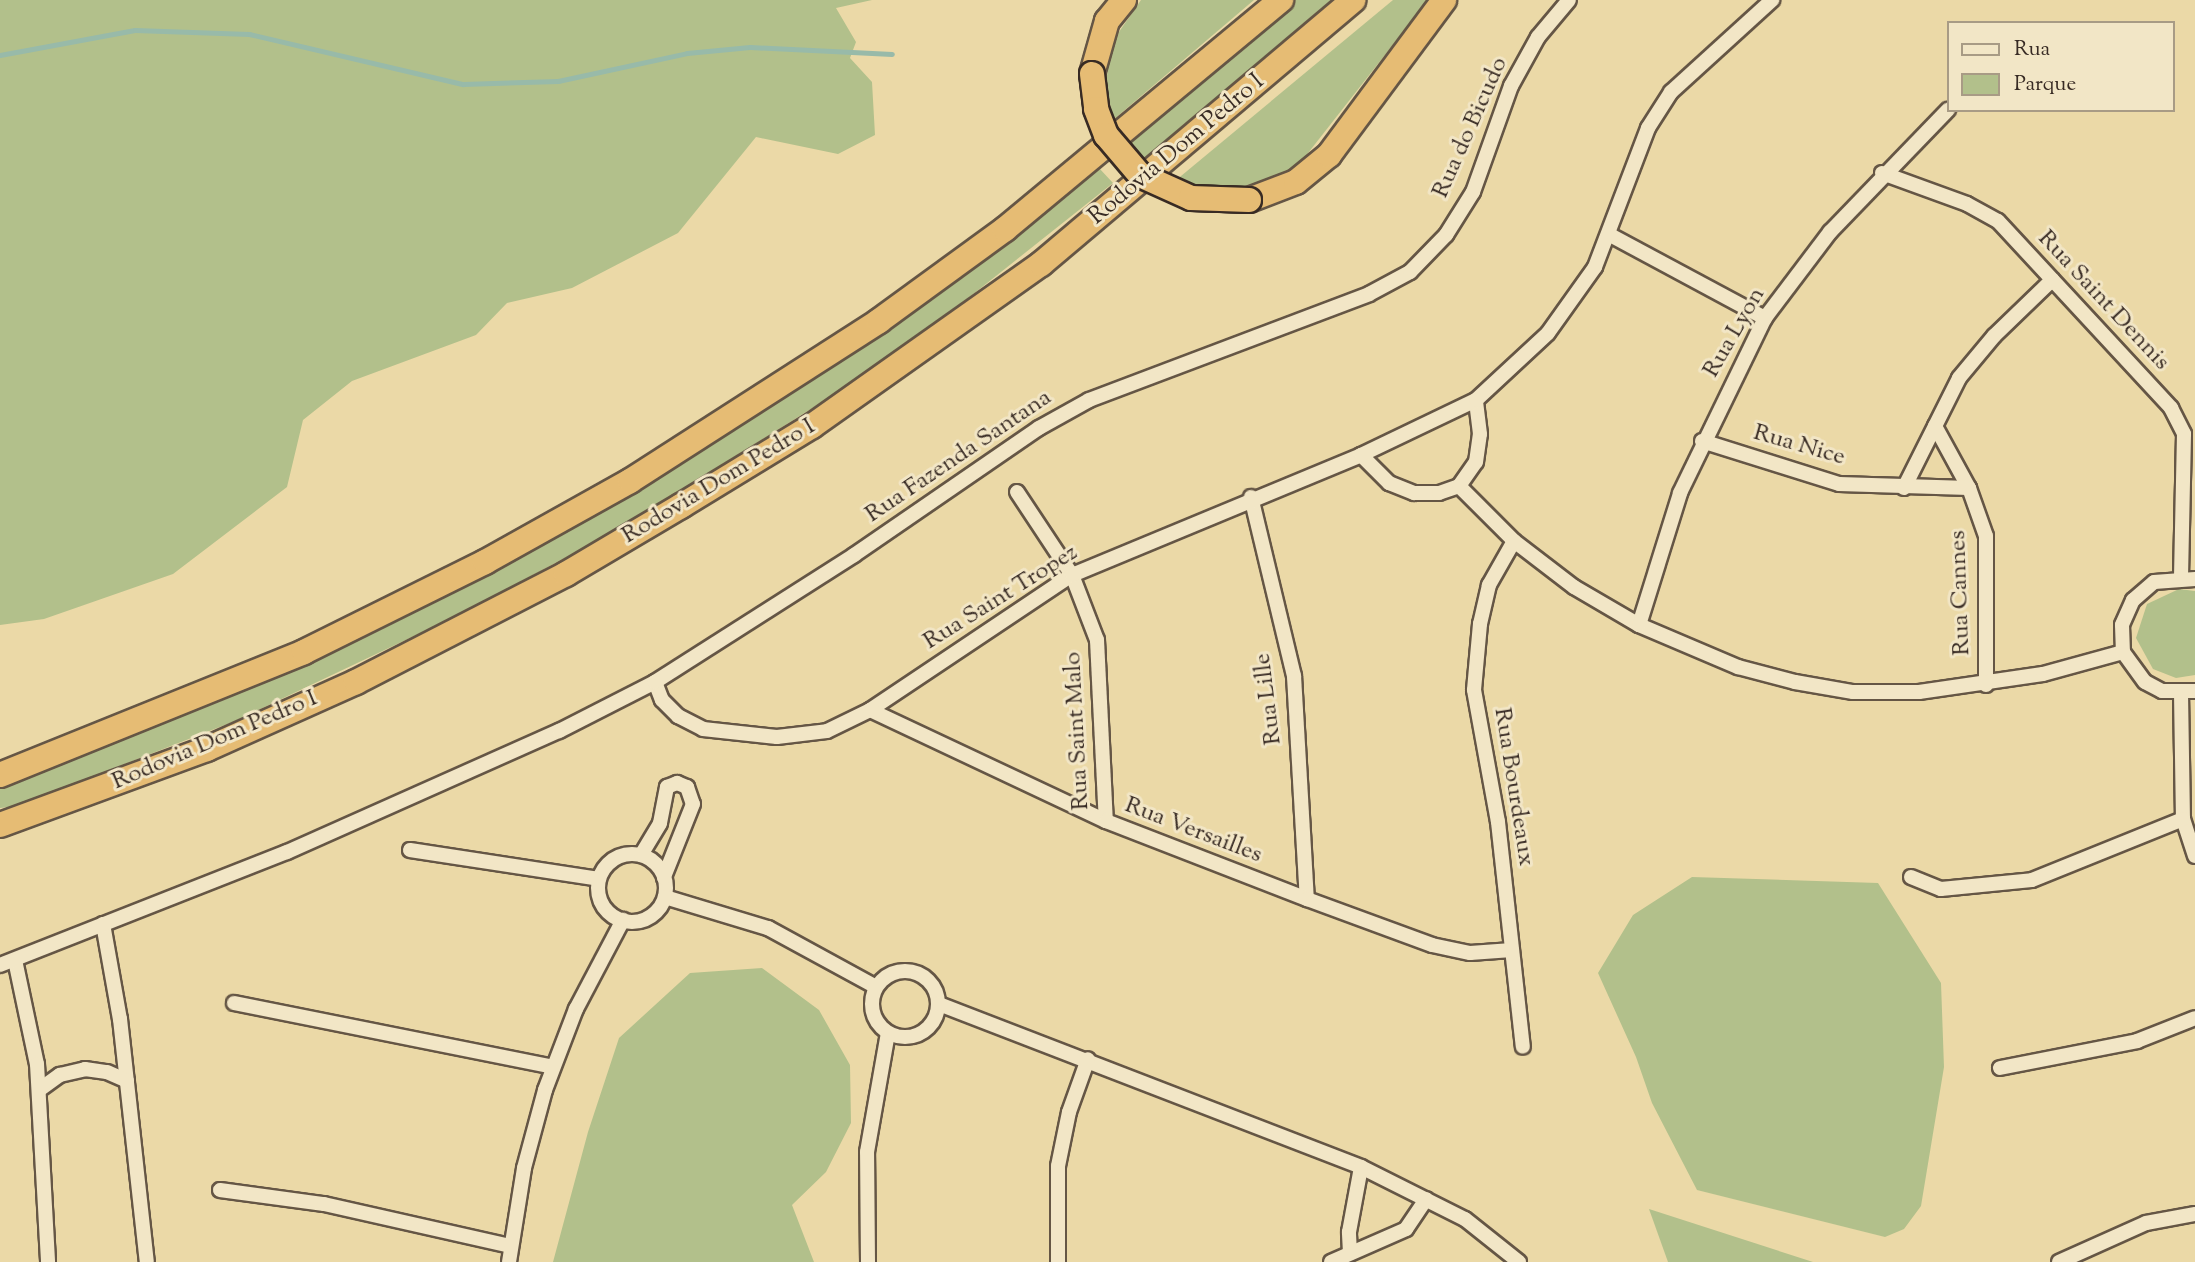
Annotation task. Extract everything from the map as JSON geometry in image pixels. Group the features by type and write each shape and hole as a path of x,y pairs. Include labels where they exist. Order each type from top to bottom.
{"highway":[{"path":"1124,0 1107,21 1093,74 1096,109 1106,135 1140,175 1191,198 1249,200 1296,182 1329,155 1444,0"},
{"name":"Rodovia Dom Pedro I","path":"0,775 304,652 497,555 630,481 879,321 1005,229 1281,0"},
{"name":"Rodovia Dom Pedro I","path":"0,825 207,749 356,682 566,574 681,506 812,426 1041,264 1353,0"}],"street":[{"name":"Rua do Bicudo","path":"1410,272 1446,235 1473,192 1511,86 1538,37 1569,0"},
{"name":"Rua Saint Tropez","path":"655,682 662,700 678,716 703,729 777,737 827,731 870,710 1072,575 1251,497 1361,455 1476,400 1548,333 1595,267 1610,235 1648,128 1671,92 1772,0"},
{"name":"Rua Lyon","path":"1639,625 1680,493 1702,441 1765,318 1882,173 1946,112"},
{"name":"Rua Saint Dennis","path":"1882,173 1967,204 1998,221 2171,408 2184,434 2188,578"},
{"path":"1610,235 1765,318"},
{"name":"Rua Fazenda Santana","path":"0,965 356,823 559,731 655,682 854,555 1039,428 1089,400 1369,294 1410,272"},
{"path":"1905,488 1959,378 1994,336 2052,280"},
{"path":"1361,455 1389,483 1414,494 1438,494 1459,486 1476,462 1480,434 1476,400"},
{"name":"Rua Cannes","path":"1935,426 1969,488 1986,536 1986,685"},
{"name":"Rua Nice","path":"1702,441 1839,484 1969,488"},
{"path":"1459,486 1514,541 1574,587 1639,625 1738,667 1853,692 1919,692 1986,685 2123,652"},
{"name":"Rua Saint Malo","path":"1017,492 1072,575 1097,640 1102,671 1106,821"},
{"name":"Rua Lille","path":"1251,497 1294,676 1307,899"},
{"name":"Rua Bourdeaux","path":"1514,541 1489,585 1480,624 1474,690 1498,822 1523,1047"},
{"path":"2188,578 2154,582 2133,600 2122,625 2123,652 2145,682 2188,692 2183,819 2195,856"},
{"name":"Rua Versailles","path":"870,710 1106,821 1307,899 1432,945 1469,953 1512,950"},
{"path":"641,855 660,823 667,787 677,783 687,787 693,804 664,877 664,897 649,917 623,920 603,904 600,879 616,858 641,855 656,864 664,877"},
{"path":"1911,877 1941,889 2032,880 2183,819"},
{"path":"410,850 600,879"},
{"path":"664,897 768,928 876,987"},
{"path":"509,1262 524,1168 553,1067 576,1009 623,920"},
{"path":"103,924 127,1081 147,1262"},
{"path":"15,960 32,1034 48,1262"},
{"path":"915,972 935,987 939,1004 934,1021 922,1033 905,1038 888,1033 873,1012 876,987 889,974 915,972"},
{"path":"234,1003 553,1067"},
{"path":"939,1004 1088,1059 1361,1167 1465,1219 1519,1262"},
{"path":"2000,1068 2137,1041 2195,1018"},
{"path":"868,1262 867,1152 888,1033"},
{"path":"1058,1262 1058,1166 1069,1112 1088,1059"},
{"path":"38,1090 60,1075 85,1069 107,1072 127,1081"},
{"path":"1350,1253 1349,1232 1361,1167"},
{"path":"219,1190 324,1204 510,1246"},
{"path":"1331,1262 1406,1229 1426,1199"},
{"path":"2059,1262 2146,1223 2195,1214"},
{"path":"2169,1218 2195,1226"}],"green space":[{"path":"0,0 872,0 836,8 856,42 850,58 872,82 875,135 838,154 756,137 678,233 572,288 507,303 476,335 352,381 303,420 287,487 173,574 44,619 0,625"},
{"path":"1141,0 1254,0 1113,120 1106,82 1112,42"},
{"path":"1296,0 1334,0 1144,161 1127,144"},
{"path":"1393,0 1428,0 1301,162 1267,182 1246,188 1222,190 1175,181"},
{"path":"1099,168 1113,183 938,322 827,399 610,534 452,618 235,721 17,806 0,808 0,787 226,699 352,641 596,514 815,378 1014,236"},
{"path":"2179,589 2195,591 2195,675 2176,678 2153,669 2136,638 2147,604"},
{"path":"1692,877 1878,883 1941,983 1944,1067 1921,1206 1904,1229 1885,1237 1697,1190 1652,1103 1636,1057 1598,973 1633,915"},
{"path":"762,968 819,1010 850,1065 851,1123 826,1172 792,1205 814,1262 553,1262 588,1132 619,1038 690,973"},
{"path":"1649,1209 1813,1262 1668,1262"}],"waterway":[{"path":"0,55 135,30 249,34 463,84 558,81 687,53 750,47 892,54"}]}
